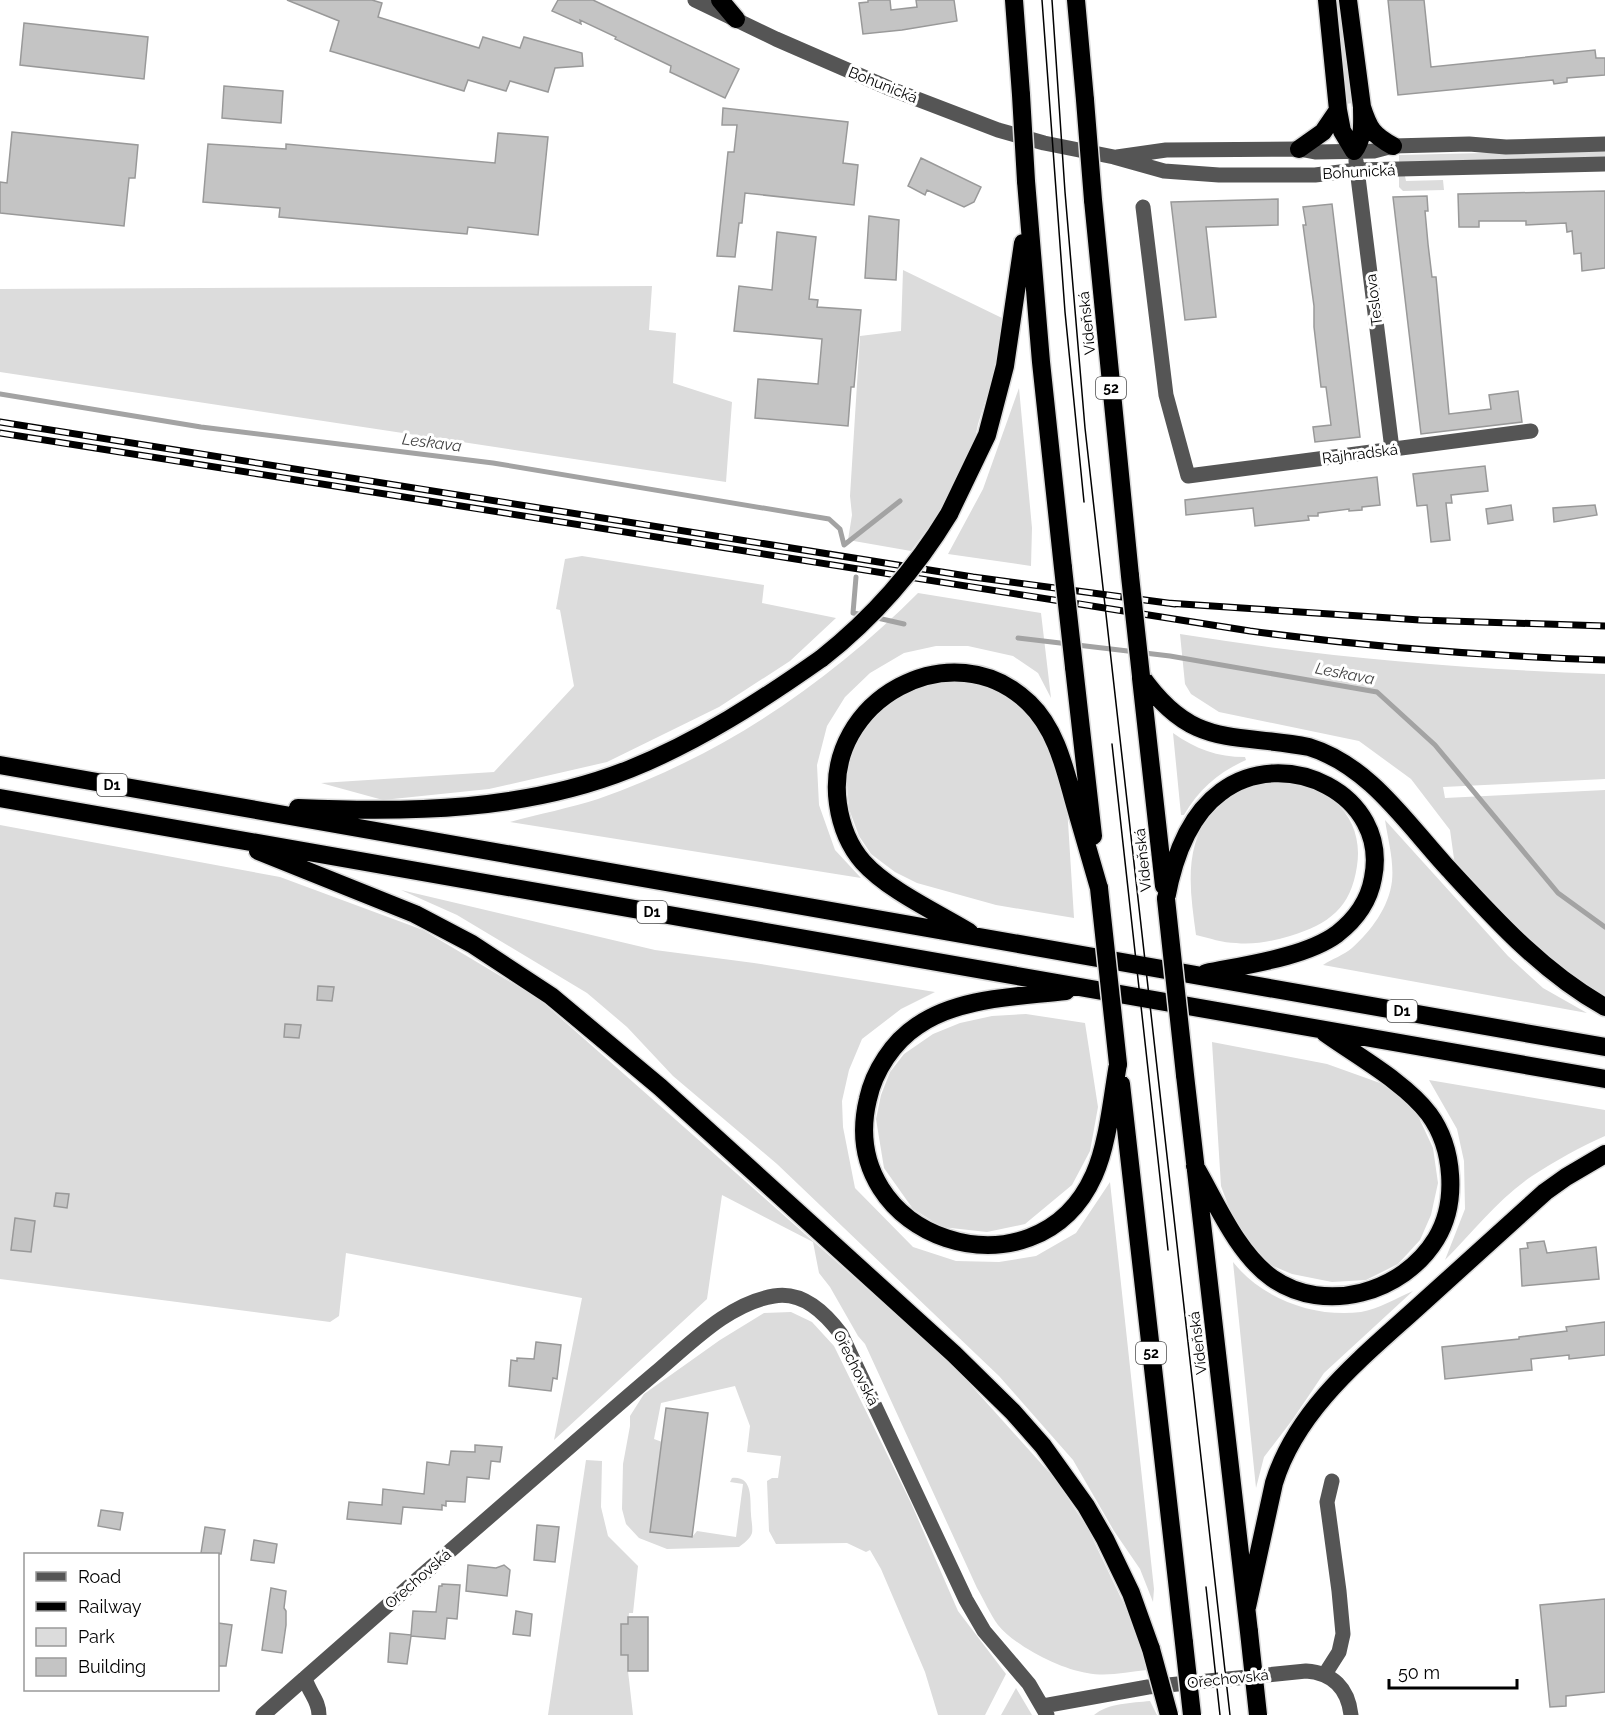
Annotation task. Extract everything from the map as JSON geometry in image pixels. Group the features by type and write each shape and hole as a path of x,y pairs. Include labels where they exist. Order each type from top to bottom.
{"highway":[{"path":"720,0 736,20"},
{"name":"52","path":"1014,0 1041,362 1192,1715"},
{"name":"Vídeňská","path":"1076,0 1130,576 1258,1715"},
{"path":"1327,0 1338,110 1342,131 1354,151 1361,137 1362,107"},
{"path":"1348,0 1362,107 1367,124 1379,138 1394,146"},
{"path":"1299,149 1323,132 1338,110"},
{"path":"224,805 352,811 437,809 481,806 551,793 628,770 664,754 737,715 822,658 851,635 884,603 919,560 949,514 987,435 1005,366 1018,287 1028,202"},
{"path":"978,937 872,871 854,850 839,812 838,768 844,747 853,729 864,713 880,699 916,679 942,673 984,677 1006,686 1038,712 1055,742 1064,765 1099,888"},
{"path":"1141,676 1175,714 1202,731 1228,738 1309,747 1321,750 1347,764 1378,790 1477,900 1523,946 1569,983 1605,1007"},
{"name":"D1","path":"0,765 1605,1047"},
{"path":"1166,899 1176,861 1193,825 1220,792 1246,778 1275,773 1317,780 1330,786 1353,805 1368,829 1375,857 1372,886 1367,899 1348,924 1326,941 1312,947 1199,975"},
{"name":"D1","path":"0,798 1605,1079"},
{"path":"220,836 415,914 472,944 551,996 660,1088 954,1354 1013,1412 1043,1446 1079,1496 1105,1539 1131,1593 1151,1649 1168,1715"},
{"path":"1085,988 976,1003 951,1009 917,1026 905,1036 876,1074 866,1108 865,1143 875,1177 884,1192 907,1218 937,1236 954,1242 985,1245 1013,1242 1040,1232 1065,1215 1076,1204 1095,1174 1104,1143 1118,1064"},
{"path":"1195,1166 1251,1258 1272,1278 1295,1290 1335,1297 1361,1293 1398,1278 1419,1260 1441,1230 1450,1195 1450,1167 1440,1133 1429,1114 1409,1092 1319,1030"},
{"path":"1247,1607 1274,1483 1280,1464 1299,1429 1350,1369 1537,1199 1566,1177 1605,1154"}],"street":[{"name":"Bohunická","path":"695,0 891,89 998,130 1182,174 1315,175 1357,170 1605,164"},
{"name":"Bohunická","path":"1114,157 1166,150 1299,149 1315,152 1374,151 1394,146 1469,144 1506,147 1605,144"},
{"name":"Teslova","path":"1354,151 1392,450"},
{"name":"Rajhradská","path":"1143,207 1167,395 1188,476 1531,431"},
{"name":"Ořechovská","path":"263,1715 605,1415 694,1341 737,1310 755,1301 782,1295 796,1297 807,1302 831,1320 841,1334 966,1600 984,1631 1029,1684 1045,1711 1148,1687 1306,1671 1325,1674"},
{"path":"1332,1481 1327,1502 1343,1634 1339,1652 1325,1674 1337,1681 1344,1690 1351,1715"},
{"path":"305,1678 308,1688 319,1705 319,1715"}],"green space":[{"path":"1335,0 1342,7 1353,103 1345,104"},
{"path":"1605,150 1605,159 1399,164 1399,155"},
{"path":"1399,175 1405,176 1406,181 1443,180 1444,190 1403,191 1399,187"},
{"path":"903,270 1002,318 997,364 978,424 969,468 958,487 911,551 848,540 852,515 850,496 860,336 901,331"},
{"path":"652,286 649,330 676,333 673,383 732,402 726,482 0,372 0,289"},
{"path":"1019,388 1032,528 1031,566 948,554 983,489"},
{"path":"582,556 764,585 762,603 836,618 790,661 719,707 607,762 489,789 383,800 321,783 494,772 574,686 560,610 556,609 565,559"},
{"path":"918,593 1041,613 1051,698 1038,673 1013,656 968,646 936,646 904,653 870,673 845,697 827,726 817,765 819,805 835,850 861,878 510,822 598,799 643,782 729,739 770,714 847,658"},
{"path":"1180,634 1392,661 1605,674 1605,779 1443,787 1445,798 1605,790 1605,999 1579,982 1514,928 1455,866 1450,830 1411,779 1359,741 1219,712 1191,694 1185,684"},
{"path":"964,680 992,686 1031,714 1051,749 1067,806 1074,918 996,905 917,883 895,872 871,854 859,836 849,809 845,760 857,730 912,686"},
{"path":"1173,733 1207,751 1225,756 1245,757 1246,760 1210,782 1184,815 1181,815"},
{"path":"1290,776 1330,796 1351,822 1358,847 1358,856 1354,881 1349,893 1336,912 1327,920 1290,936 1270,941 1231,943 1196,935 1191,870 1196,840 1203,825 1217,803 1231,790 1262,780"},
{"path":"1385,820 1508,956 1543,988 1587,1013 1323,965 1349,950 1359,941 1378,918 1387,900 1392,873"},
{"path":"0,825 280,877 423,930 539,999 951,1363 1056,1480 1088,1529 1134,1625 1147,1670 1117,1674 1076,1671 1051,1662 1015,1641 998,1625 977,1588 865,1344 819,1273 813,1242 722,1195 707,1299 554,1440 582,1298 346,1253 339,1316 330,1322 0,1279"},
{"path":"401,890 655,950 754,963 935,992 901,1009 862,1039 849,1070 842,1101 843,1127 855,1188 913,1247 956,1261 999,1262 1036,1256 1076,1233 1110,1182 1154,1589 1153,1602 1140,1569 1114,1531 1073,1460 999,1376 777,1164 673,1076 627,1027 587,993 457,915"},
{"path":"1026,1014 1085,1023 1098,1107 1090,1151 1072,1185 1025,1224 987,1232 942,1227 913,1209 884,1168 876,1119 881,1095 890,1072 904,1054 933,1034 960,1023 992,1016"},
{"path":"1212,1042 1327,1064 1380,1083 1413,1105 1433,1148 1438,1183 1431,1215 1420,1240 1398,1264 1366,1280 1332,1282 1292,1274 1268,1264 1247,1240 1231,1213 1221,1186"},
{"path":"1429,1080 1605,1110 1605,1136 1559,1160 1520,1185 1497,1205 1445,1260 1465,1209 1464,1161 1457,1129"},
{"path":"1233,1262 1245,1275 1274,1296 1308,1309 1326,1312 1367,1311 1413,1291 1324,1373 1264,1457 1256,1488"},
{"path":"791,1312 812,1322 834,1346 911,1503 958,1611 1006,1674 985,1715 938,1715 925,1672 881,1569 870,1550 866,1552 847,1543 776,1544 769,1531 767,1481 778,1478 781,1456 747,1452 750,1426 735,1386 661,1403 654,1439 662,1442 650,1532 692,1537 697,1531 736,1537 743,1484 730,1482 732,1478 739,1478 747,1484 750,1495 752,1533 747,1541 739,1547 667,1549 639,1538 626,1524 622,1509 623,1464 630,1416 644,1394 720,1340 764,1313"},
{"path":"586,1460 602,1461 601,1507 608,1536 638,1566 633,1613 629,1613 628,1624 621,1625 621,1655 628,1655 633,1715 548,1715"},
{"path":"1016,1688 1032,1715 1001,1715"},
{"path":"1150,1701 1157,1715 1094,1715 1113,1706"}],"building":[{"path":"287,0 372,0 382,3 378,17 479,48 483,37 520,48 524,37 582,53 583,66 555,68 548,92 510,81 506,91 468,80 464,91 330,51 339,21"},
{"path":"558,0 593,0 739,69 725,98 670,72 671,66 615,39 616,37 580,20 581,24 552,11"},
{"path":"868,0 890,0 891,10 917,7 916,0 954,0 957,21 863,34 859,3 868,2"},
{"path":"1388,0 1424,0 1431,67 1595,50 1596,58 1605,58 1605,75 1567,78 1567,82 1554,84 1553,80 1398,95"},
{"path":"24,23 148,37 144,79 20,65"},
{"path":"224,86 283,91 281,123 222,118"},
{"path":"723,108 848,122 843,163 858,165 854,205 745,193 735,257 717,256 728,152 734,152 737,125 722,125"},
{"path":"12,132 138,145 135,178 129,178 124,226 0,213 0,182 7,183"},
{"path":"498,133 548,137 538,235 468,227 467,234 279,217 280,208 203,202 208,144 286,149 286,144 495,163"},
{"path":"921,158 981,187 974,202 964,207 927,190 925,195 908,186"},
{"path":"1605,191 1605,268 1582,271 1581,253 1574,254 1572,231 1567,232 1566,223 1526,225 1526,221 1479,221 1479,227 1459,227 1458,194"},
{"path":"1427,196 1428,211 1425,211 1428,244 1432,277 1436,277 1449,414 1491,409 1489,395 1518,391 1522,422 1421,434 1393,197"},
{"path":"1278,199 1278,225 1206,227 1216,317 1185,320 1171,202"},
{"path":"1332,204 1360,437 1315,442 1313,427 1331,425 1326,387 1321,387 1303,207"},
{"path":"869,216 899,220 896,280 865,278"},
{"path":"777,232 816,237 809,299 818,300 817,307 861,310 848,426 755,418 758,379 818,384 822,339 734,331 739,286 772,290"},
{"path":"1485,466 1488,491 1451,495 1452,503 1446,503 1450,540 1431,542 1427,505 1417,506 1413,474"},
{"path":"1377,477 1380,505 1362,507 1362,510 1349,511 1349,509 1318,513 1318,516 1308,516 1309,520 1255,526 1253,508 1186,515 1185,500"},
{"path":"1511,505 1513,520 1488,524 1486,509"},
{"path":"1595,505 1597,515 1554,522 1553,508"},
{"path":"318,986 334,987 332,1001 317,1000"},
{"path":"285,1024 301,1025 299,1038 284,1037"},
{"path":"56,1193 69,1194 67,1208 54,1206"},
{"path":"15,1218 35,1221 31,1252 11,1250"},
{"path":"1544,1241 1547,1253 1596,1247 1599,1279 1522,1286 1520,1249 1528,1248 1527,1243"},
{"path":"1605,1322 1605,1355 1569,1359 1569,1355 1531,1359 1532,1370 1445,1379 1442,1347 1519,1339 1519,1337 1567,1331 1566,1327"},
{"path":"536,1342 561,1345 557,1379 553,1378 551,1391 509,1386 511,1360 534,1359"},
{"path":"666,1408 708,1413 692,1537 650,1532"},
{"path":"475,1445 502,1447 500,1462 491,1461 489,1479 467,1477 465,1502 446,1501 446,1506 442,1505 442,1510 403,1507 401,1524 347,1519 349,1502 382,1505 383,1489 424,1494 427,1462 449,1465 451,1451 475,1452"},
{"path":"101,1510 123,1513 120,1530 98,1526"},
{"path":"537,1525 559,1527 555,1562 534,1560"},
{"path":"205,1527 225,1530 221,1554 201,1553"},
{"path":"254,1540 277,1544 274,1563 251,1560"},
{"path":"468,1565 496,1568 504,1565 510,1570 507,1596 466,1591"},
{"path":"442,1584 460,1585 457,1619 447,1618 445,1639 411,1636 407,1664 388,1662 390,1633 411,1635 413,1611 436,1612 439,1586"},
{"path":"271,1588 286,1591 284,1608 286,1625 282,1653 262,1650"},
{"path":"1605,1599 1605,1692 1566,1696 1566,1706 1550,1707 1540,1605"},
{"path":"516,1611 532,1614 530,1636 513,1634"},
{"path":"628,1617 648,1617 648,1671 628,1671 628,1655 621,1655 621,1624 628,1624"},
{"path":"219,1623 232,1625 226,1666 219,1666"}],"waterway":[{"name":"Leskava","path":"0,394 201,427 493,463 829,519 840,529 844,545 900,501"},
{"name":"Leskava","path":"856,577 853,613 864,615"},
{"name":"Leskava","path":"873,617 904,624"},
{"name":"Leskava","path":"1018,638 1170,656 1377,692 1435,745 1558,893 1605,927"}],"tram line":[{"path":"1042,0 1065,312 1084,502"},
{"path":"1052,0 1085,428 1230,1715"},
{"path":"1112,744 1168,1250"},
{"path":"1206,1587 1220,1715"}],"railway":[{"path":"0,422 973,577 1175,604"},
{"path":"0,433 1250,631 1427,650 1605,660"},
{"path":"1167,603 1420,620 1605,626"}]}
